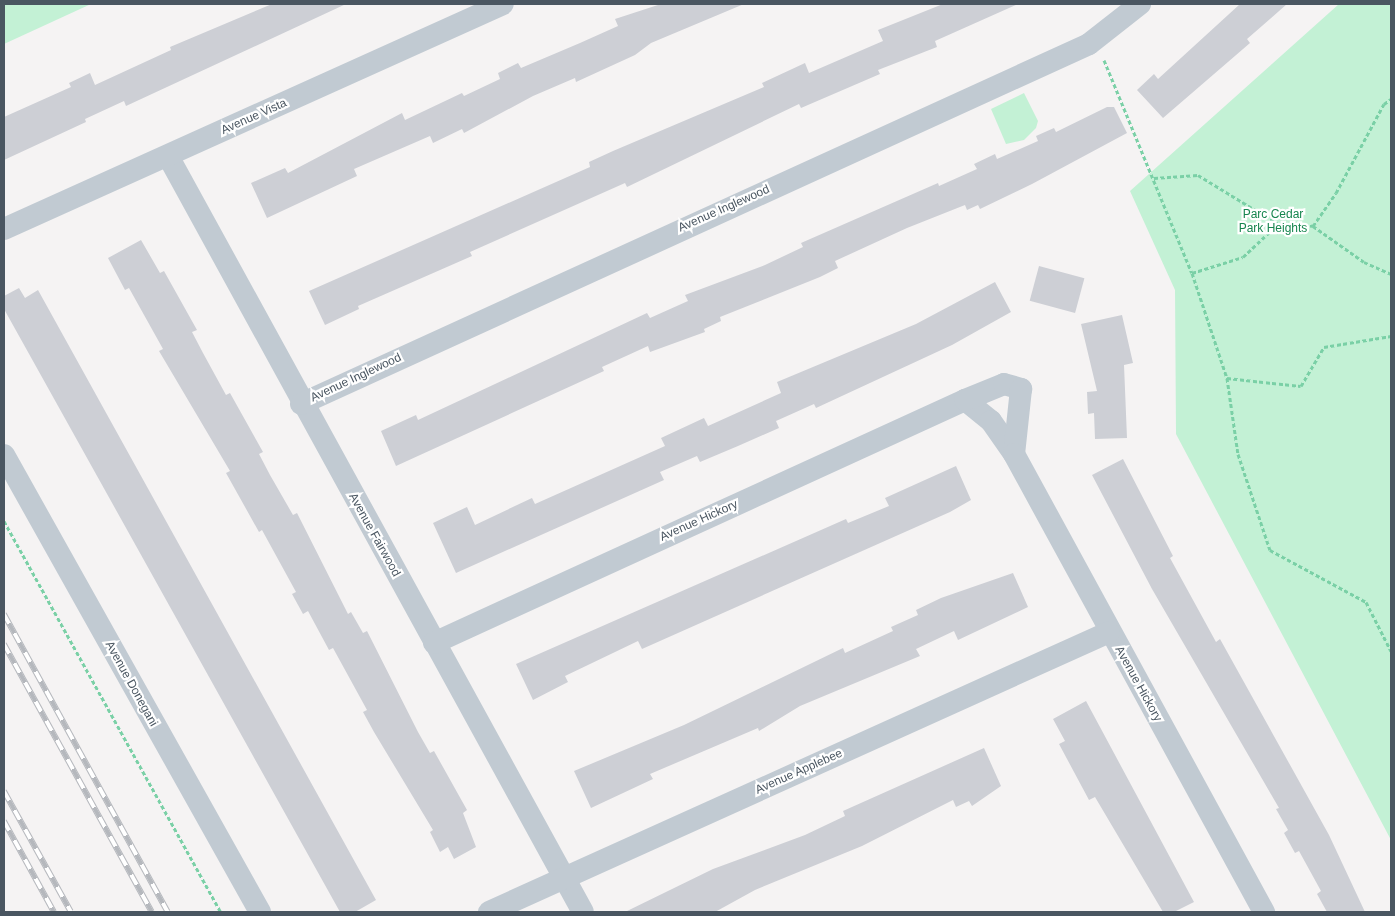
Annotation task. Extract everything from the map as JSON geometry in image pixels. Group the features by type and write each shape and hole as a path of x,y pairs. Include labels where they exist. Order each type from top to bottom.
{"street":[{"name":"Avenue Vista","path":"4,229 503,4"},
{"name":"Avenue Inglewood","path":"301,404 1094,41 1140,4"},
{"name":"Avenue Fairwood","path":"168,156 301,404 583,912"},
{"name":"Avenue Hickory","path":"434,642 965,400 1004,384 1021,389 1014,454"},
{"name":"Avenue Hickory","path":"965,400 991,421 1014,454 1109,632 1264,912"},
{"name":"Avenue Donegani","path":"4,455 260,912"},
{"name":"Avenue Applebee","path":"489,912 1109,632"}],"path":[{"path":"1102,55 1192,272 1227,378 1238,454 1270,550 1366,602 1391,651"},
{"path":"1314,226 1384,104 1391,99"},
{"path":"1154,178 1198,175 1278,224 1314,226 1364,262 1391,274"},
{"path":"1192,272 1243,256 1278,224"},
{"path":"1227,378 1301,386 1324,347 1391,336"},
{"path":"4,521 221,912"}],"green space":[{"path":"4,4 91,4 4,44"},
{"name":"Parc Cedar Park Heights","path":"1339,4 1391,4 1391,840 1176,434 1175,290 1130,191"},
{"path":"1024,93 1038,121 1036,128 1024,140 1006,144 991,109"}],"building":[{"path":"272,4 346,4 126,106 124,101 85,119 86,122 4,160 4,117 71,87 69,83 90,73 95,85 171,50 170,47"},
{"path":"661,4 744,4 651,43 635,55 576,82 575,78 533,96 464,133 462,129 433,143 430,136 354,169 357,176 267,218 251,183 285,168 288,173 402,113 405,120 462,93 464,96 500,79 498,73 518,63 521,68 618,26 615,19"},
{"path":"943,4 1018,4 935,41 937,47 878,70 880,74 801,108 799,104 627,187 625,183 470,252 472,256 358,306 359,309 325,325 309,291 590,167 589,162 764,87 762,83 805,63 809,73 883,41 878,30"},
{"path":"1240,4 1287,4 1247,39 1250,43 1163,118 1137,90 1154,74 1158,79"},
{"path":"1107,107 1114,107 1127,133 1032,184 980,209 978,205 967,210 965,205 907,228 835,261 838,268 820,277 720,317 721,321 704,329 705,332 650,352 648,346 602,367 604,371 396,466 381,431 416,415 418,420 647,313 650,318 688,301 685,295 765,265 803,247 801,243 938,183 939,186 977,169 974,164 995,154 997,159 1038,141 1036,136 1054,128 1056,132"},
{"path":"141,240 160,273 164,271 197,330 192,332 203,353 226,395 230,393 263,452 259,454 293,515 297,513 348,614 351,612 363,633 367,631 418,732 430,753 434,751 467,810 463,813 476,847 454,859 448,847 440,852 430,832 433,830 363,712 367,710 333,648 329,650 308,611 303,614 292,594 296,592 262,530 259,532 226,473 230,471 159,351 163,349 129,288 125,290 108,258"},
{"path":"1039,266 1084,278 1075,313 1030,301"},
{"path":"995,282 1011,312 952,345 816,408 814,404 776,421 779,428 738,446 700,462 697,456 660,472 664,480 456,573 433,523 467,507 475,525 532,498 535,504 665,446 661,438 704,418 708,426 781,393 777,382 916,324"},
{"path":"19,288 25,298 38,290 376,900 355,912 340,912 4,309 4,296"},
{"path":"1122,315 1133,363 1124,365 1127,438 1095,439 1094,413 1088,414 1087,392 1097,391 1081,324"},
{"path":"1123,459 1173,556 1170,558 1216,642 1220,639 1329,835 1365,912 1327,912 1317,894 1321,891 1299,851 1295,853 1284,833 1288,830 1276,809 1279,808 1152,589 1092,475"},
{"path":"956,466 971,500 950,512 642,649 638,641 565,676 568,682 533,700 516,664 846,519 848,523 889,506 885,498"},
{"path":"1013,573 1028,607 958,640 954,631 916,649 920,656 800,706 759,731 758,728 650,774 653,779 591,808 574,771 684,725 843,648 845,653 893,631 891,627 918,615 916,610 941,598"},
{"path":"1086,701 1194,902 1174,912 1163,912 1095,797 1089,800 1059,744 1065,741 1053,719"},
{"path":"984,748 1001,786 972,806 969,801 956,807 953,800 862,846 755,890 715,912 625,912 713,869 805,835 845,816 843,811"}],"railway":[{"path":"4,614 168,912"},
{"path":"4,644 152,912"},
{"path":"4,791 71,912"},
{"path":"4,821 54,912"}]}
